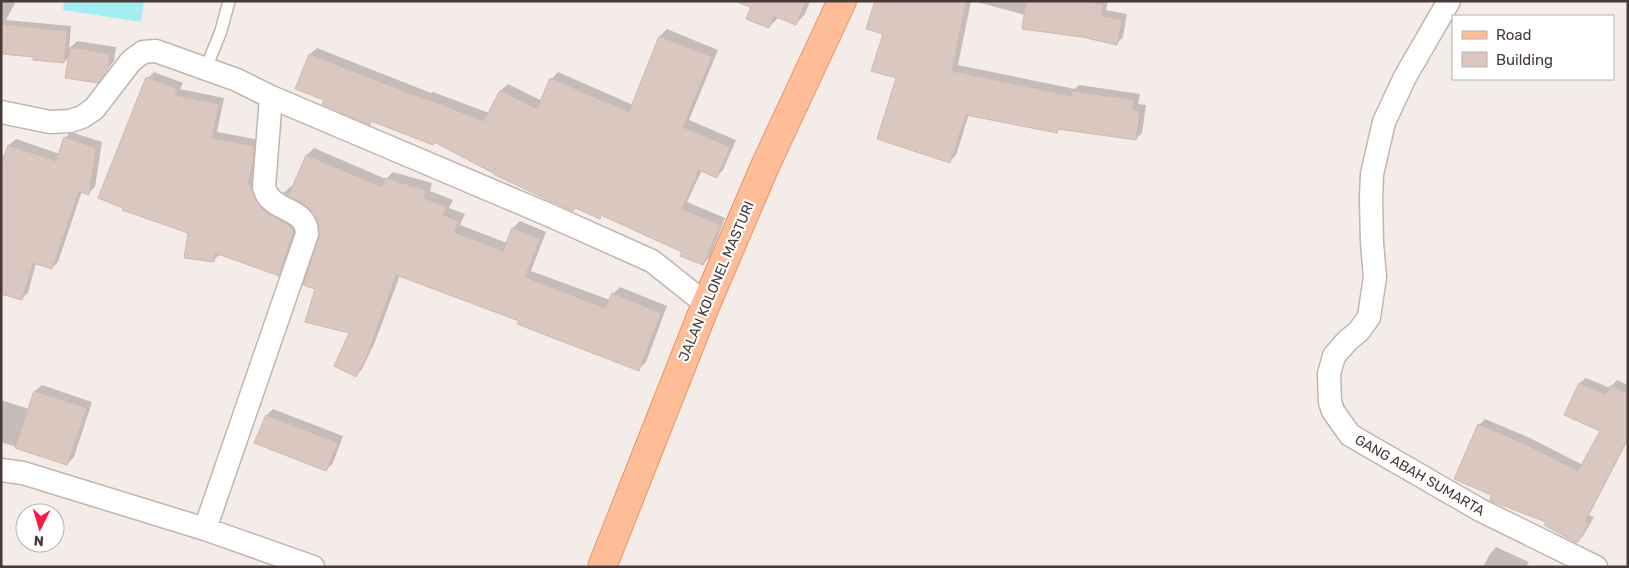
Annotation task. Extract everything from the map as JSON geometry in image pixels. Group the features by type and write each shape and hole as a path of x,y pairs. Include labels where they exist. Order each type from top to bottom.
{"main road":[{"name":"JALAN KOLONEL MASTURI","path":"602,567 706,304 765,166 842,1"}],"street":[{"name":"GANG ABAH SUMARTA","path":"1449,1 1405,77 1384,122 1372,174 1372,234 1375,276 1369,317 1359,331 1334,356 1329,374 1330,402 1333,411 1350,435 1480,510 1594,566"},
{"path":"1,112 50,122 70,121 94,109 131,61 143,52 156,51 237,80 271,97 549,215 652,261 706,304"},
{"path":"205,529 307,234 306,223 303,218 278,205 265,192 271,97"},
{"path":"1,470 23,473 205,529 313,567"}],"lane":[{"path":"206,68 221,31 229,1"}],"water":[{"path":"64,1 144,1 141,22 63,10"}],"building":[{"path":"740,1 806,1 796,25 774,16 769,28 746,19 751,7 739,3"},
{"path":"875,1 966,1 952,71 1071,96 1072,91 1134,100 1133,110 1140,111 1136,140 1058,129 1057,133 966,115 950,163 877,139 896,78 871,71 883,34 866,29"},
{"path":"1026,1 1086,1 1103,5 1101,16 1122,20 1117,45 1082,37 1022,29"},
{"path":"1,24 67,31 64,63 33,60 33,57 1,54"},
{"path":"659,36 712,57 683,127 730,147 717,178 699,170 682,209 720,225 703,265 680,256 682,252 601,215 600,219 575,208 573,211 546,199 495,175 434,142 433,145 371,121 370,125 322,104 324,100 295,89 309,54 484,121 500,90 537,109 550,78 629,112"},
{"path":"70,47 110,54 108,69 98,83 65,78"},
{"path":"146,77 178,89 175,95 219,104 212,138 254,146 253,163 248,184 251,185 256,200 266,212 293,230 279,276 215,253 214,262 184,258 188,233 122,210 123,208 98,198"},
{"path":"64,137 96,148 89,195 79,191 52,269 33,263 22,300 1,294 1,165 8,145 56,161"},
{"path":"306,155 382,187 385,178 426,190 424,198 447,207 443,215 459,221 454,232 503,251 512,228 540,239 525,277 605,308 612,293 661,313 639,371 517,324 519,321 396,275 369,351 356,377 334,366 349,333 305,322 315,289 303,285 319,238 318,223 309,208 283,192 289,194"},
{"path":"1579,383 1606,394 1611,385 1628,394 1628,438 1585,521 1589,523 1577,543 1544,525 1546,522 1491,501 1491,495 1454,479 1478,424 1525,444 1578,471 1600,431 1564,415"},
{"path":"34,391 87,408 67,465 15,448"},
{"path":"266,415 338,443 326,471 254,443"}]}
